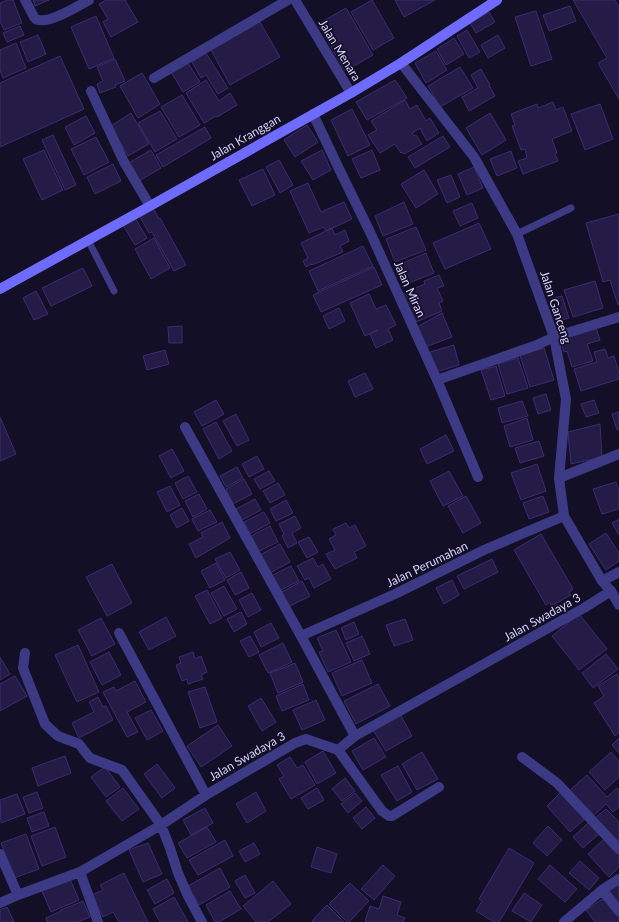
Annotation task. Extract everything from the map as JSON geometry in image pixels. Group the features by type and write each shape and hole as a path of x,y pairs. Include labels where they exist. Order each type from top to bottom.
{"main road":[{"name":"Jalan Kranggan","path":"0,289 351,93 401,63 497,0"}],"street":[{"path":"25,0 34,17 39,20 43,20 62,15 89,0"},
{"path":"154,78 288,0"},
{"name":"Jalan Menara","path":"295,0 351,93"},
{"name":"Jalan Ganceng","path":"401,63 474,157 517,234 554,337 566,399 559,478 564,516 602,581 611,591 619,605"},
{"path":"91,90 124,162 150,206"},
{"name":"Jalan Miran","path":"313,114 370,232 437,380 478,477"},
{"path":"437,380 537,345 554,337 619,317"},
{"path":"185,427 355,736"},
{"path":"559,478 619,454"},
{"name":"Jalan Perumahan","path":"301,636 395,594 484,550 564,516"},
{"path":"602,581 619,572"},
{"name":"Jalan Swadaya 3","path":"0,903 80,872 161,825 206,795 295,743 306,740 338,750 355,736 584,608 611,591"},
{"path":"119,633 206,795"},
{"path":"25,653 23,668 45,724 58,736 79,744 90,758 122,770 161,825 178,873 202,922"},
{"path":"338,750 382,811 389,816 392,816 439,787"},
{"path":"522,758 556,783 619,849"},
{"path":"0,854 18,895"},
{"path":"80,872 98,922"},
{"path":"564,922 602,890 619,879"},
{"path":"602,890 619,911"}],"lane":[{"path":"517,234 571,208"},
{"path":"88,240 114,291"}],"building":[{"path":"7,0 13,0 22,23 4,30 0,21 0,3"},
{"path":"33,0 49,0 35,6"},
{"path":"106,0 125,0 138,22 111,37 103,22 108,19 99,4"},
{"path":"372,0 394,38 373,50 351,12"},
{"path":"395,0 435,0 404,17"},
{"path":"573,0 615,0 619,7 619,99 598,63 607,58"},
{"path":"570,6 576,21 549,31 543,15"},
{"path":"346,8 373,55 345,71 318,24"},
{"path":"536,11 552,59 531,66 515,17"},
{"path":"489,12 495,22 476,33 470,23"},
{"path":"96,16 114,58 89,69 71,27"},
{"path":"260,22 280,57 230,85 211,50"},
{"path":"20,26 24,35 7,42 3,33"},
{"path":"467,30 480,52 469,58 457,36"},
{"path":"38,35 46,54 28,62 20,42"},
{"path":"498,35 505,48 488,58 481,45"},
{"path":"454,38 464,54 446,65 437,49"},
{"path":"16,43 26,68 3,78 0,70 0,50"},
{"path":"436,51 447,70 426,83 415,63"},
{"path":"206,53 228,88 218,94 206,75 201,78 192,62"},
{"path":"60,56 84,109 0,147 0,83"},
{"path":"115,59 125,81 115,85 116,87 100,93 97,84 103,81 97,67"},
{"path":"186,60 200,82 183,92 170,70"},
{"path":"460,67 473,88 440,107 428,86"},
{"path":"481,69 495,96 469,111 462,97 478,88 471,75"},
{"path":"142,73 160,104 138,118 120,86"},
{"path":"206,80 219,101 230,93 237,105 204,123 186,93"},
{"path":"395,80 407,98 367,120 356,102"},
{"path":"182,95 200,125 179,137 161,107"},
{"path":"405,100 410,109 417,105 426,121 430,118 439,133 427,141 420,128 412,133 414,136 416,135 422,144 404,154 402,152 401,153 395,144 380,153 368,135 377,130 371,121"},
{"path":"553,102 556,110 563,107 572,131 552,139 558,161 523,174 518,161 527,158 525,149 521,150 512,126 515,125 511,114 537,104 538,108"},
{"path":"600,104 613,139 585,150 571,114"},
{"path":"352,109 370,145 348,156 331,120"},
{"path":"160,111 177,139 155,152 138,123"},
{"path":"131,113 149,144 128,156 111,126"},
{"path":"490,113 506,140 482,155 466,128"},
{"path":"86,116 95,133 74,145 65,127"},
{"path":"307,125 318,142 295,157 284,140"},
{"path":"205,127 211,138 163,167 156,155"},
{"path":"53,135 76,185 65,190 42,140"},
{"path":"443,136 450,147 415,168 408,157"},
{"path":"96,137 109,162 84,175 71,149"},
{"path":"44,150 63,190 42,200 23,159"},
{"path":"151,150 161,168 137,182 127,164"},
{"path":"322,150 331,170 313,180 301,161"},
{"path":"372,150 380,170 361,178 352,159"},
{"path":"511,151 517,168 497,176 490,159"},
{"path":"279,160 293,185 280,193 266,167"},
{"path":"113,164 121,181 95,194 87,177"},
{"path":"474,167 483,188 467,195 458,174"},
{"path":"263,169 275,195 252,206 239,180"},
{"path":"424,170 438,194 416,208 401,184"},
{"path":"451,175 460,197 447,203 437,180"},
{"path":"308,183 321,212 344,202 352,219 326,231 324,227 309,233 290,191"},
{"path":"404,202 413,224 383,236 375,216"},
{"path":"472,203 478,218 460,226 453,211"},
{"path":"153,208 186,265 174,271 152,232 149,233 139,215"},
{"path":"619,214 618,305 610,280 603,282 586,223"},
{"path":"135,218 147,238 135,245 123,225"},
{"path":"479,223 491,249 445,269 433,243"},
{"path":"416,227 426,250 395,262 386,239"},
{"path":"332,228 335,235 345,230 349,241 340,246 343,252 306,267 303,261 308,258 301,243"},
{"path":"154,238 170,268 151,279 135,249"},
{"path":"363,246 373,266 318,291 309,271"},
{"path":"426,253 434,273 404,285 396,266"},
{"path":"374,267 382,285 321,312 313,295"},
{"path":"83,268 92,286 51,306 42,288"},
{"path":"439,275 444,286 437,288 443,301 439,303 442,311 416,322 402,294 425,284 424,281"},
{"path":"595,281 603,308 573,317 564,290"},
{"path":"36,291 48,314 34,320 23,298"},
{"path":"369,294 376,309 386,305 396,325 388,329 393,340 376,348 370,334 378,330 365,336 350,303"},
{"path":"562,296 569,318 558,321 551,299"},
{"path":"339,308 345,321 329,329 323,316"},
{"path":"442,313 452,337 425,347 417,327"},
{"path":"182,326 182,343 169,343 168,327"},
{"path":"596,328 600,340 587,344 593,361 572,367 567,351 564,352 560,339"},
{"path":"454,345 459,365 436,372 430,352"},
{"path":"544,348 554,380 530,387 520,355"},
{"path":"605,349 608,358 614,356 619,373 619,379 581,391 574,369 597,362 594,352"},
{"path":"165,350 169,364 147,370 143,356"},
{"path":"518,358 528,388 507,394 498,364"},
{"path":"496,366 505,396 491,400 481,370"},
{"path":"365,373 373,389 355,397 348,381"},
{"path":"546,394 551,410 538,414 533,398"},
{"path":"216,400 224,414 202,426 194,412"},
{"path":"594,400 599,413 586,417 581,404"},
{"path":"522,401 528,416 502,423 498,408"},
{"path":"619,412 619,429 617,430 612,414"},
{"path":"236,414 249,440 237,446 223,421"},
{"path":"0,417 16,454 0,461"},
{"path":"527,418 533,440 510,447 504,426"},
{"path":"216,422 232,451 219,459 203,429"},
{"path":"600,424 602,457 571,464 568,432"},
{"path":"446,435 454,451 427,464 420,449"},
{"path":"539,441 544,456 520,463 515,448"},
{"path":"172,449 184,471 171,478 159,456"},
{"path":"257,456 264,469 249,477 242,464"},
{"path":"537,464 546,491 521,500 511,473"},
{"path":"237,467 243,478 226,487 220,476"},
{"path":"269,471 275,481 260,489 254,479"},
{"path":"449,471 463,496 443,506 430,481"},
{"path":"188,476 197,492 183,499 175,483"},
{"path":"244,479 252,494 233,504 226,489"},
{"path":"616,482 619,492 619,509 602,514 593,489"},
{"path":"278,483 285,495 270,503 263,491"},
{"path":"170,486 180,505 167,512 157,492"},
{"path":"199,494 207,509 193,517 185,501"},
{"path":"466,496 481,523 463,533 448,506"},
{"path":"543,496 549,512 529,519 523,503"},
{"path":"255,499 261,510 242,520 236,509"},
{"path":"286,500 293,513 276,521 270,509"},
{"path":"182,508 189,521 177,528 170,515"},
{"path":"210,510 217,522 198,531 192,519"},
{"path":"264,512 270,523 250,534 244,522"},
{"path":"295,516 301,528 292,533 297,543 288,548 282,536 284,534 279,524"},
{"path":"619,519 619,535 612,523"},
{"path":"222,522 230,538 196,558 189,544 203,537 201,533"},
{"path":"346,523 349,528 355,525 366,546 354,552 357,558 335,569 326,554 335,550 329,539 336,535 333,529"},
{"path":"270,526 278,542 259,551 251,536"},
{"path":"606,533 619,553 619,561 606,570 589,544"},
{"path":"541,534 573,589 569,592 571,595 551,606 550,602 546,605 514,550"},
{"path":"309,537 318,552 307,558 298,542"},
{"path":"280,544 290,562 270,573 260,555"},
{"path":"230,552 240,570 226,578 215,559"},
{"path":"313,558 318,567 323,564 331,579 314,588 309,578 305,580 297,566"},
{"path":"492,559 498,572 464,589 457,576"},
{"path":"216,563 225,580 210,588 201,571"},
{"path":"112,564 132,603 107,616 86,577"},
{"path":"291,566 299,581 279,591 271,576"},
{"path":"241,572 249,588 235,595 227,580"},
{"path":"452,580 459,595 444,604 436,588"},
{"path":"302,581 310,596 288,607 280,593"},
{"path":"224,586 237,609 224,616 211,593"},
{"path":"207,590 222,618 210,624 195,596"},
{"path":"252,593 261,610 248,617 239,600"},
{"path":"241,612 247,624 234,632 227,619"},
{"path":"579,614 607,649 579,670 552,636"},
{"path":"166,617 176,636 149,650 139,632"},
{"path":"101,618 115,644 92,656 78,630"},
{"path":"405,619 413,640 394,646 386,625"},
{"path":"354,622 359,634 346,640 341,628"},
{"path":"271,623 279,638 261,647 254,632"},
{"path":"336,630 351,662 328,672 319,652 323,651 317,638"},
{"path":"250,636 259,652 249,657 240,641"},
{"path":"362,636 370,654 354,661 346,643"},
{"path":"283,643 292,662 268,673 259,655"},
{"path":"78,645 99,692 77,702 55,655"},
{"path":"109,652 121,675 102,685 90,662"},
{"path":"193,652 195,659 201,656 207,672 201,675 203,679 188,684 187,679 182,681 176,665 181,663 179,657"},
{"path":"606,654 618,669 593,688 582,673"},
{"path":"0,657 10,674 0,680"},
{"path":"362,660 372,683 342,696 332,673"},
{"path":"295,663 303,682 278,693 270,673"},
{"path":"617,674 619,677 619,733 615,736 594,703 604,696 598,686"},
{"path":"15,676 27,696 0,711 0,684"},
{"path":"135,681 146,702 127,712 138,732 127,737 103,692 114,687 116,691"},
{"path":"303,684 309,700 282,711 276,696"},
{"path":"378,684 390,706 356,724 344,701"},
{"path":"205,687 217,722 200,728 188,692"},
{"path":"98,697 103,707 106,706 113,720 79,738 72,723 94,712 89,702"},
{"path":"261,698 276,722 262,731 248,706"},
{"path":"316,700 325,720 302,730 293,710"},
{"path":"151,710 163,731 147,740 135,718"},
{"path":"400,714 412,736 386,751 373,730"},
{"path":"218,725 232,746 201,767 187,746"},
{"path":"374,738 386,757 363,770 352,751"},
{"path":"619,738 619,753 612,745"},
{"path":"323,751 336,773 317,784 305,762"},
{"path":"422,752 438,779 417,790 402,764"},
{"path":"611,752 619,761 619,777 605,790 589,772"},
{"path":"65,756 71,773 38,786 32,768"},
{"path":"290,757 297,768 303,765 315,785 291,799 279,779 284,776 277,765"},
{"path":"157,764 175,788 162,798 144,774"},
{"path":"398,766 412,792 397,801 381,775"},
{"path":"105,767 120,787 106,797 91,777"},
{"path":"587,775 607,797 617,788 619,790 619,807 613,812 606,804 592,817 569,791"},
{"path":"345,778 355,791 342,801 332,789"},
{"path":"123,788 139,809 122,821 106,801"},
{"path":"317,788 324,800 308,809 301,798"},
{"path":"37,792 43,808 29,813 23,797"},
{"path":"256,792 266,811 247,823 236,804"},
{"path":"561,792 585,819 570,832 547,806"},
{"path":"355,793 362,801 348,813 341,804"},
{"path":"17,794 25,814 1,823 0,800"},
{"path":"366,807 375,818 362,829 353,818"},
{"path":"205,808 213,823 191,835 183,820"},
{"path":"606,809 619,822 619,845 595,818"},
{"path":"44,812 49,826 32,832 27,818"},
{"path":"589,822 599,834 583,848 573,837"},
{"path":"548,826 562,840 547,856 533,843"},
{"path":"55,827 66,857 42,866 31,836"},
{"path":"207,827 216,842 187,858 178,843"},
{"path":"26,834 39,869 14,878 1,843"},
{"path":"605,838 619,853 619,867 609,877 588,854"},
{"path":"225,840 233,856 198,875 189,860"},
{"path":"148,843 162,874 143,882 129,850"},
{"path":"254,843 260,854 245,862 239,851"},
{"path":"317,847 337,854 331,873 311,867"},
{"path":"509,848 534,863 499,922 494,922 476,911 482,901 479,899"},
{"path":"580,861 599,878 589,890 569,873"},
{"path":"383,865 395,876 374,900 361,889"},
{"path":"550,865 577,889 565,902 538,879"},
{"path":"220,868 230,887 199,905 188,886"},
{"path":"124,873 148,922 119,922 113,912 103,917 92,895 103,890 100,885"},
{"path":"245,875 255,893 245,898 235,881"},
{"path":"70,879 79,900 51,912 42,891"},
{"path":"167,879 174,893 155,904 147,890"},
{"path":"273,881 291,904 268,922 256,922 243,906"},
{"path":"619,882 619,903 609,890"},
{"path":"350,883 369,901 349,922 347,922 329,904"},
{"path":"230,891 241,909 219,922 215,922 206,905"},
{"path":"524,893 542,905 531,922 512,911"},
{"path":"383,896 401,902 397,915 405,918 403,922 365,921 370,906 379,909"},
{"path":"174,897 188,922 160,922 153,909"},
{"path":"604,898 619,918 619,922 595,922 586,910"},
{"path":"83,901 90,917 78,922 47,922 46,918"},
{"path":"327,905 344,922 312,921"},
{"path":"7,907 14,922 0,922 0,910"}]}
